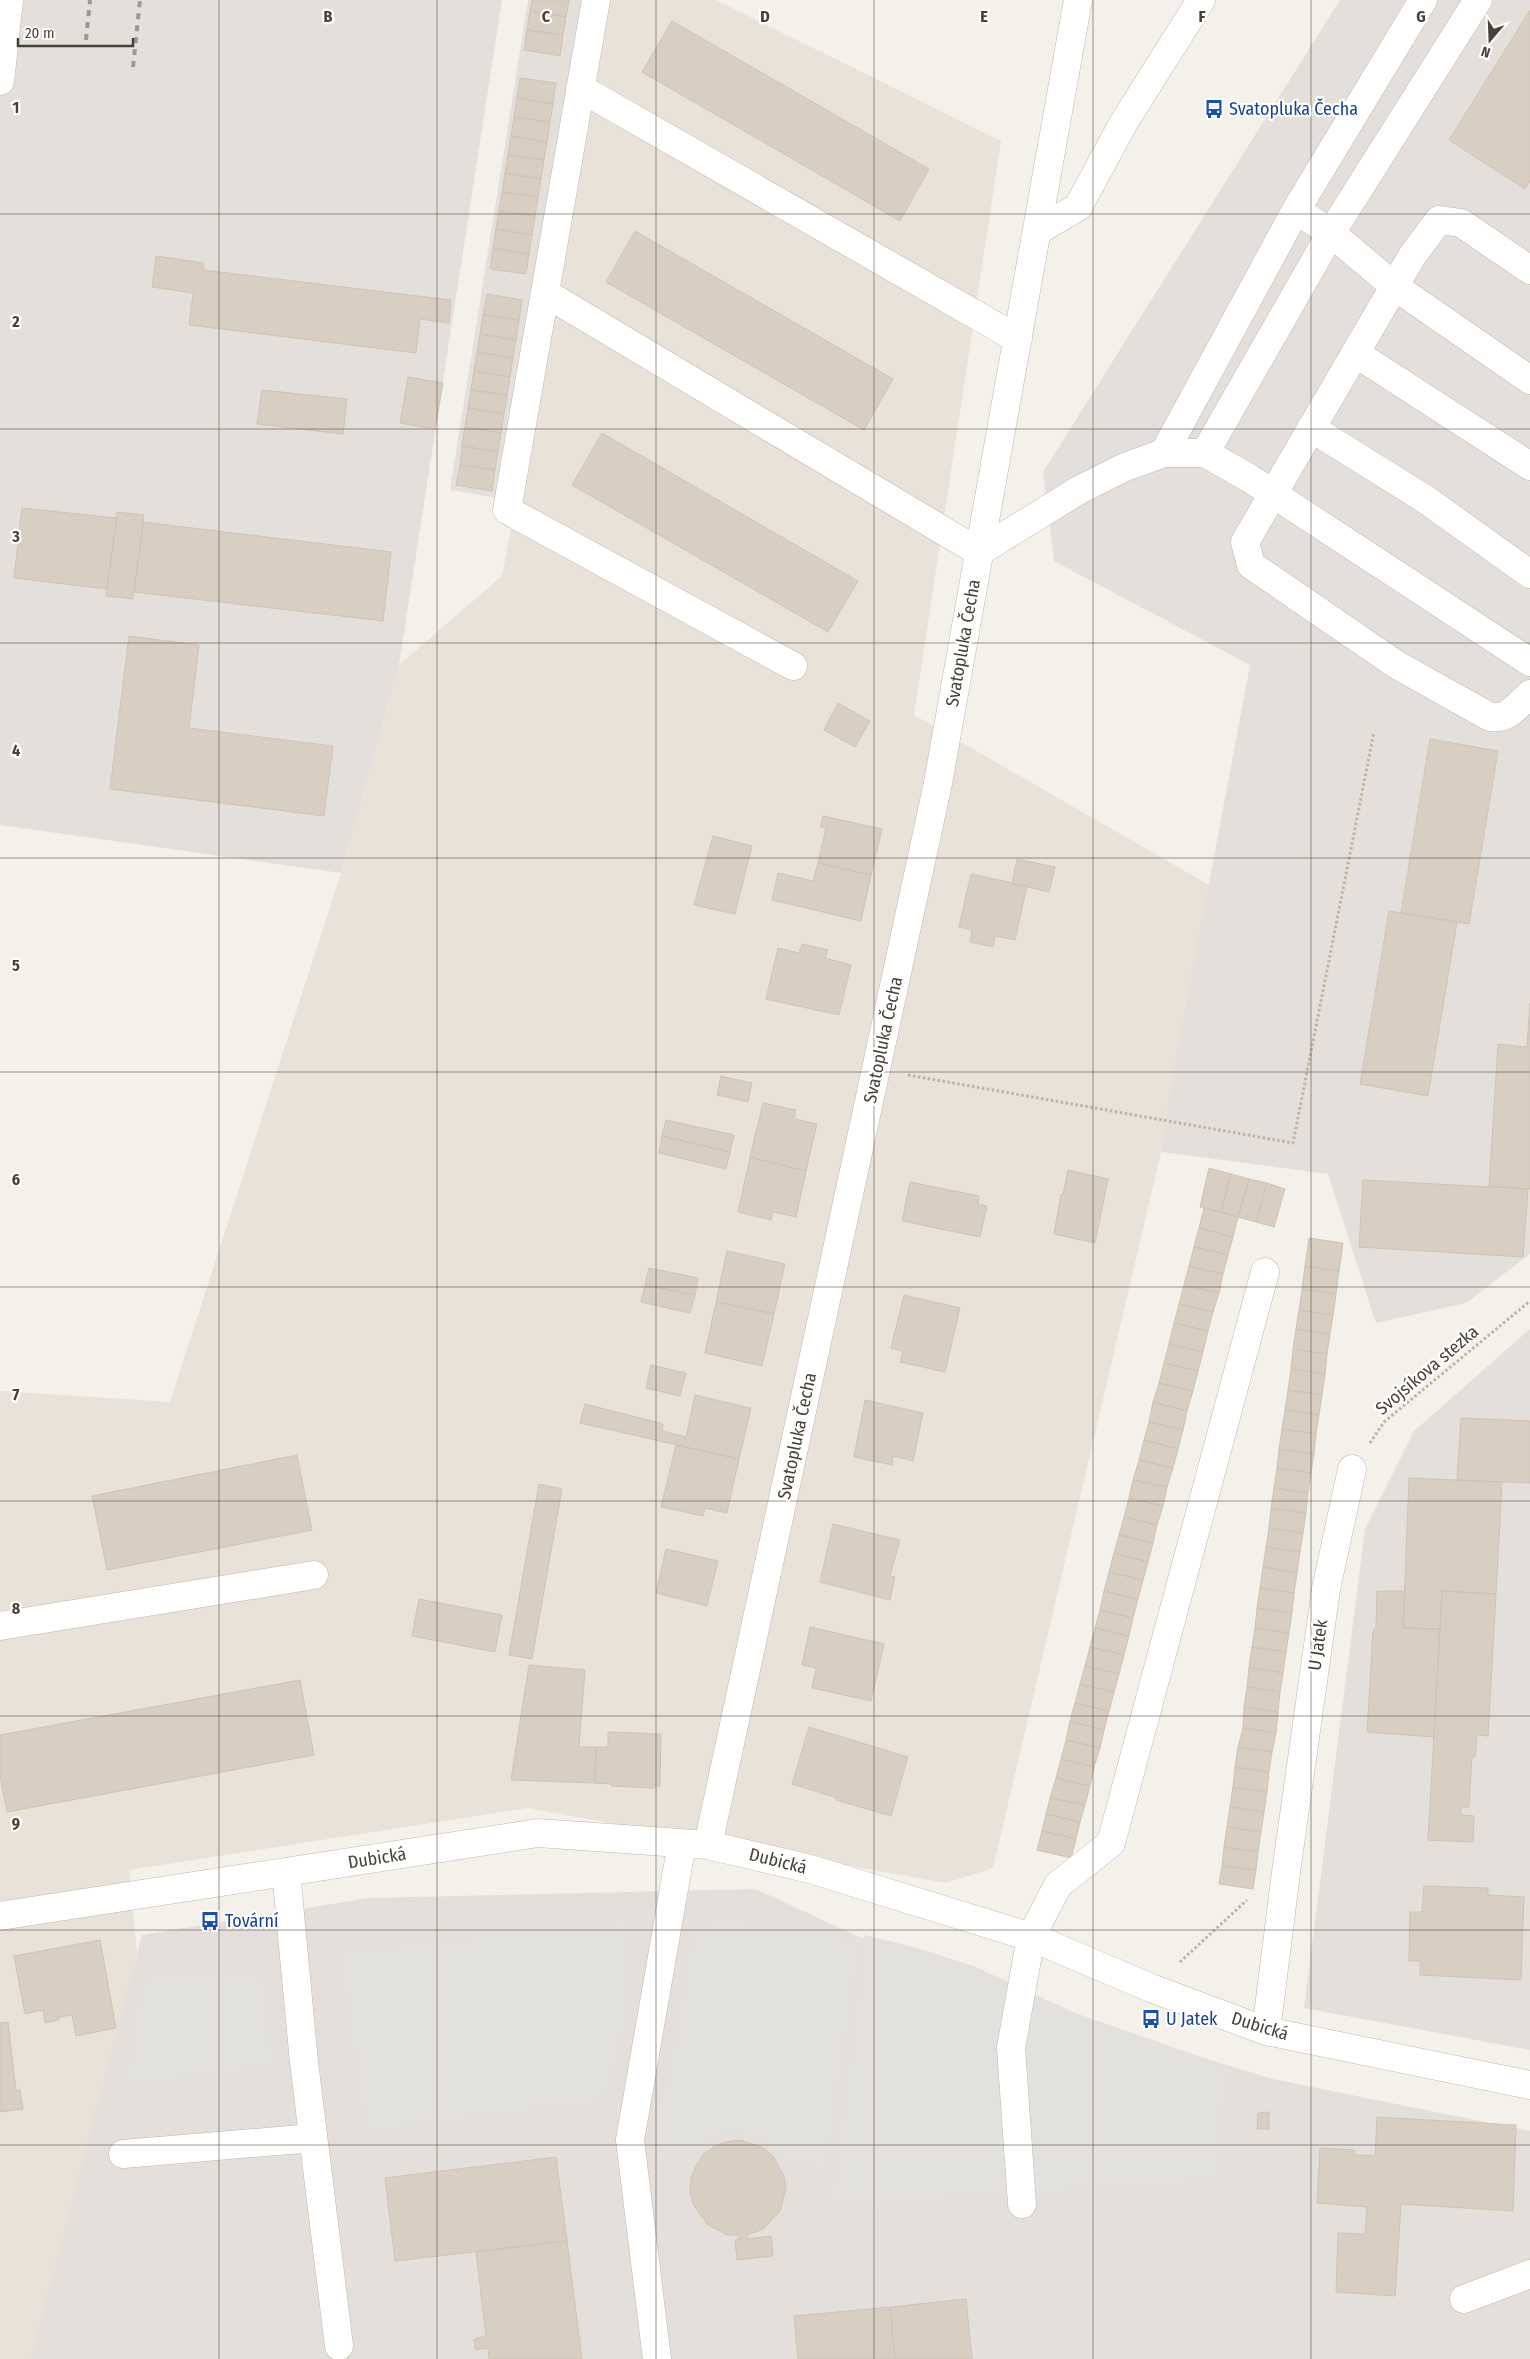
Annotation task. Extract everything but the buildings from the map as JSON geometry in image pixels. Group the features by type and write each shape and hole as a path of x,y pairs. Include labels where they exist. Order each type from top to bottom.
{"street":[{"path":"0,81 9,0"},
{"path":"596,0 508,510 793,666"},
{"name":"Svatopluka Čecha","path":"656,2359 630,2140 695,1844 876,1070 938,783 1078,0"},
{"path":"1037,231 1078,207 1124,122 1201,0"},
{"path":"1164,454 1296,210 1423,0"},
{"path":"1205,453 1331,233 1478,0"},
{"path":"580,88 1018,339"},
{"path":"1296,210 1331,233 1394,286 1530,380"},
{"path":"1530,270 1461,224 1439,220 1412,256 1245,542 1250,565 1397,665 1490,717 1500,719 1530,694"},
{"path":"545,293 979,552 1079,490 1125,467 1164,454 1205,453 1272,494 1530,662"},
{"path":"1355,353 1530,466"},
{"path":"1311,428 1425,499 1530,574"},
{"path":"1022,2204 1011,2048 1031,1937 1058,1885 1111,1843 1265,1272"},
{"name":"U Jatek","path":"1266,2031 1287,1865 1326,1589 1352,1469"},
{"path":"0,1626 314,1576"},
{"name":"Dubická","path":"0,1916 538,1833 695,1844 810,1869 1031,1937 1151,1988 1266,2031 1530,2085"},
{"path":"286,1872 313,2138 339,2346"},
{"path":"122,2154 313,2138"},
{"path":"1464,2298 1530,2274"}],"path":[{"path":"876,1070 1294,1143 1374,732"},
{"name":"Svojsíkova stezka","path":"1352,1469 1384,1422 1530,1301"},
{"path":"1151,1988 1287,1865"}],"shaded area":[{"path":"0,0 502,0 399,665 341,873 0,825"},
{"path":"528,0 586,0 504,499 450,490"},
{"path":"610,0 716,0 1001,141 914,715 1209,885 1161,1152 993,1868 946,1883 527,1808 129,1870 137,1953 38,2359 0,2359 0,1391 170,1402 341,873 399,665 502,576"},
{"path":"1340,0 1530,0 1530,1254 1466,1303 1376,1323 1328,1174 1161,1152 1169,1096 1250,665 1054,561 1043,472"},
{"path":"1530,1329 1530,2050 1304,2008 1365,1529 1414,1431"},
{"path":"756,1889 960,1984 1273,2079 1530,2131 1530,2359 31,2359 142,1935 368,1898"},
{"path":"718,1915 862,1940 827,2169 782,2164 771,2146 751,2136 729,2135 706,2141 691,2156 658,2156 660,2112 692,1931"},
{"path":"627,1919 626,2026 605,2102 364,2133 339,1951"},
{"path":"864,1935 914,1947 976,1967 1075,2013 1227,2066 1217,2182 825,2207 831,2194"},
{"path":"262,1968 275,2068 124,2087 141,1977"}],"railway":[{"path":"86,40 90,0"},
{"path":"133,67 140,0"}],"place":[{"name":"Svatopluka Čecha","path":"1214,109"},
{"name":"Tovární","path":"210,1921"},
{"name":"U Jatek","path":"1151,2019"}]}
